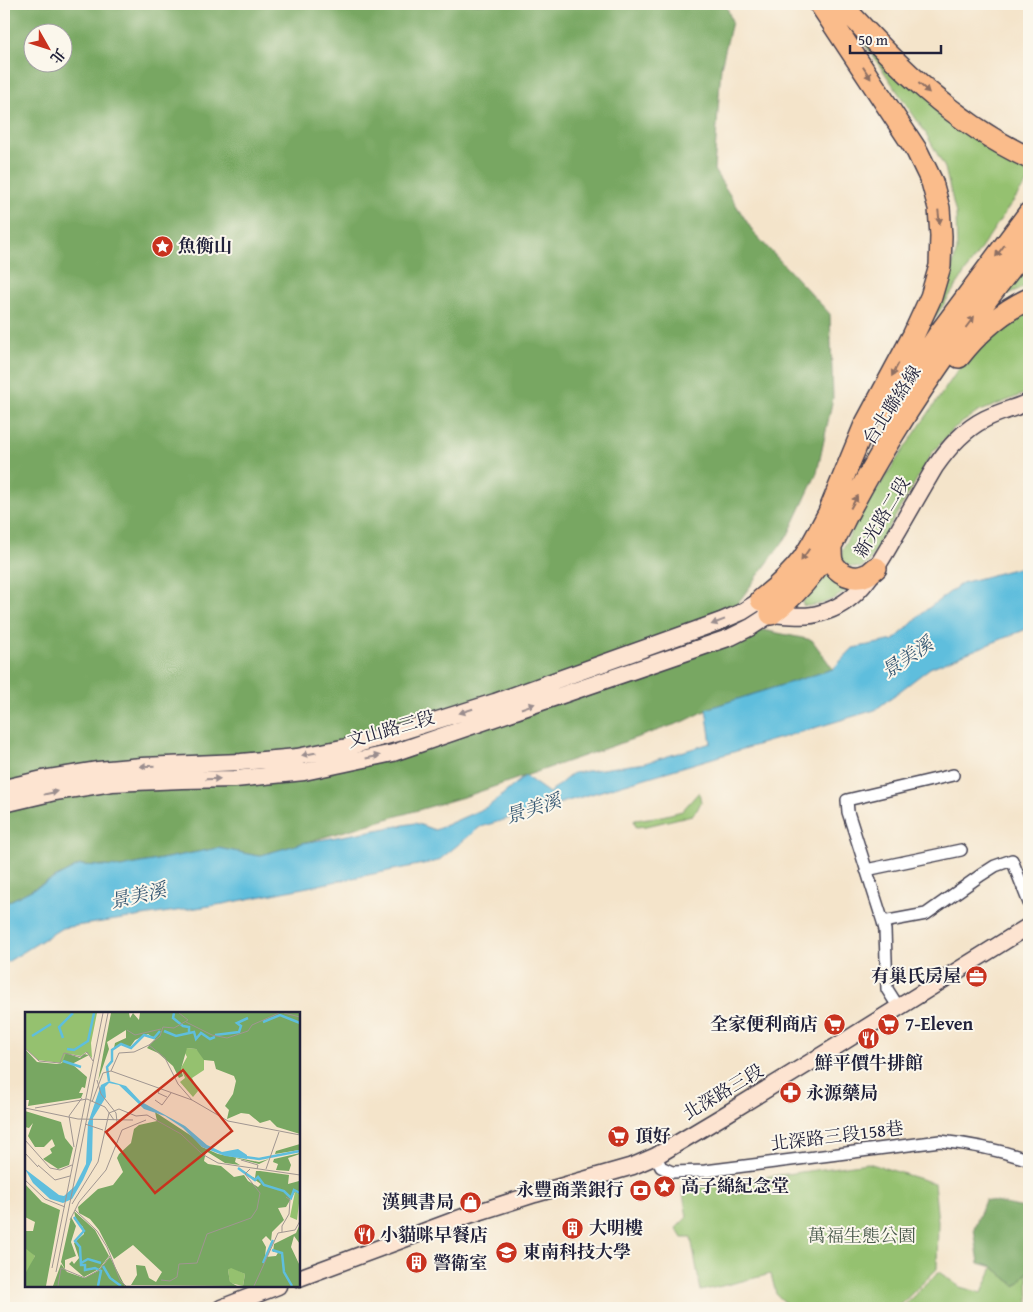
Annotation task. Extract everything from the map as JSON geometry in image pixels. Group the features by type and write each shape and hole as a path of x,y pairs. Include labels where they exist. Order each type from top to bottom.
{"highway":[{"path":"820,4 917,151 932,182 938,208 941,236 940,266 931,298 913,336 864,427 829,512"},
{"path":"841,4 904,69 946,107 972,125 1029,158"},
{"name":"台北聯絡線","path":"766,607 777,587 801,560 816,538 857,461 901,390 939,334 1029,213"},
{"name":"台北聯絡線","path":"766,607 786,602 815,571 911,405 995,288 1029,245"},
{"path":"873,468 979,334 998,318 1029,299"},
{"path":"831,545 832,560 835,567 841,573 859,577 867,575 876,568"}],"main road":[{"name":"新光路二段","path":"766,607 813,615 838,608 851,598 863,586 876,568 945,452 970,428 985,419 1029,402"},
{"name":"文山路三段","path":"4,788 43,779 98,770 297,757 347,747 495,702 742,612 766,607"},
{"name":"文山路三段","path":"4,804 55,792 112,783 235,779 304,772 393,753 731,637 751,627 766,607"},
{"name":"北深路三段","path":"300,1278 466,1216 633,1166 656,1156 724,1116 1029,926"},
{"path":"221,1308 275,1287"}],"street":[{"path":"899,1008 888,989 885,930 848,812 847,800 953,775"},
{"path":"866,870 961,850"},
{"path":"883,922 926,914 995,866 1012,860 1029,903"},
{"name":"北深路三段158巷","path":"656,1156 661,1167 672,1172 705,1171 940,1141 1004,1152 1029,1160"}],"green space":[{"path":"4,4 726,4 732,22 721,67 714,170 754,233 830,314 833,398 817,473 788,535 724,622 812,640 833,669 713,707 685,721 467,796 258,856 218,848 121,867 80,865 4,904 4,868 8,861 4,854"},
{"path":"858,34 1029,167 1029,180 1006,211 920,340 931,311 949,277 957,250 956,214 945,168 925,132"},
{"path":"1029,263 1029,285 993,300 1027,265"},
{"path":"1029,309 1029,392 978,412 954,428 932,453 869,562 860,568 849,566 842,559 842,550 861,514 958,370 971,354 992,334"},
{"path":"829,572 850,585 850,588 828,601 817,605 804,606 802,602"},
{"path":"699,792 701,802 692,815 636,827 634,820 682,811"},
{"name":"萬福生態公園","path":"868,1163 934,1183 938,1222 937,1269 897,1308 791,1308 776,1294 771,1274 701,1291 691,1238 682,1238 676,1228 687,1217 682,1188"},
{"path":"985,1200 1029,1209 1029,1273 1028,1271 1016,1286 993,1267 979,1263 974,1229"},
{"path":"993,1267 1016,1286 1028,1270 1029,1308 901,1308 939,1272 960,1287 982,1293"}],"water":[{"name":"景美溪","path":"1029,565 1029,628 930,668 875,710 480,827 438,861 223,904 62,928 4,964 4,904 80,865 121,867 218,848 258,856 303,843 415,823 435,830 489,806 525,776 549,793 573,773 645,763 711,743 706,709 833,669 853,648 894,640 926,610 962,583"}],"place":[{"name":"魚衡山","path":"162,246"},
{"name":"有巢氏房屋","path":"977,976"},
{"name":"全家便利商店","path":"834,1024"},
{"name":"7-Eleven","path":"889,1024"},
{"name":"鮮平價牛排館","path":"869,1038"},
{"name":"永源藥局","path":"790,1093"},
{"name":"頂好","path":"619,1136"},
{"name":"高子綿紀念堂","path":"665,1186"},
{"name":"永豐商業銀行","path":"640,1190"},
{"name":"漢興書局","path":"470,1202"},
{"name":"大明樓","path":"573,1228"},
{"name":"小貓咪早餐店","path":"364,1235"},
{"name":"東南科技大學","path":"507,1252"},
{"name":"警衛室","path":"417,1263"}]}
